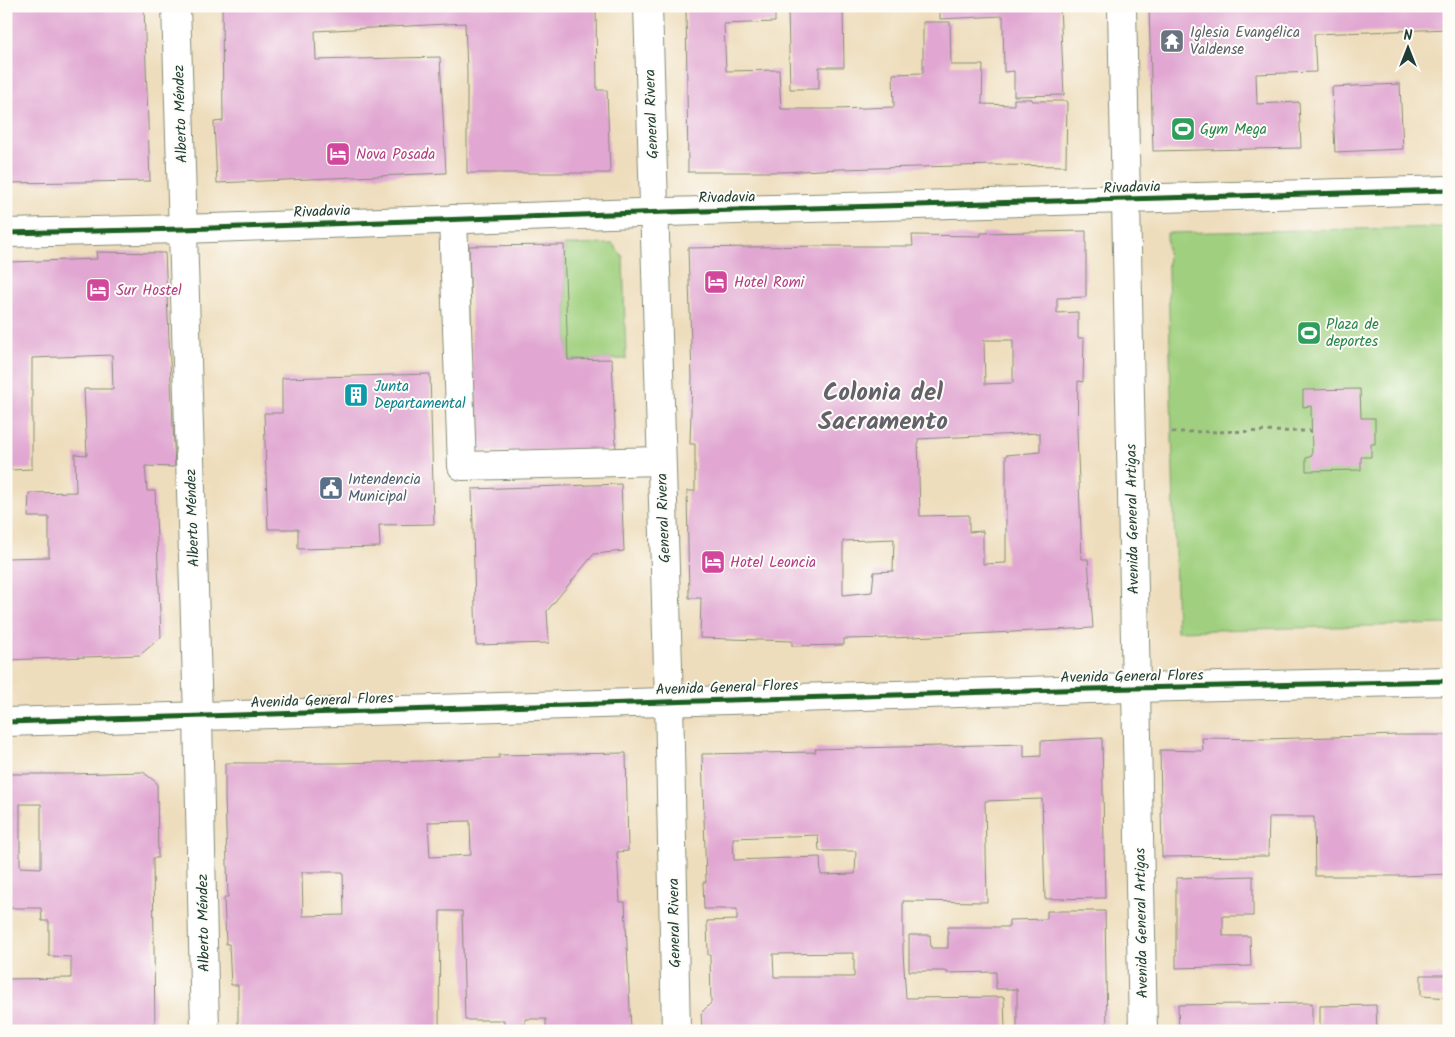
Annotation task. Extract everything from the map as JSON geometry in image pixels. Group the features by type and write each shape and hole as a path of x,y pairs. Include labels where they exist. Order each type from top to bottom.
{"street":[{"name":"Alberto Méndez","path":"176,6 198,717 205,1031"},
{"name":"General Rivera","path":"648,6 669,701 676,1031"},
{"name":"Avenida General Artigas","path":"1122,6 1143,1031"},
{"name":"Rivadavia","path":"6,233 183,229 653,212 1449,190"},
{"path":"453,219 462,466 661,461"},
{"name":"Avenida General Flores","path":"6,722 1136,688 1449,682"}],"path":[{"path":"1172,432 1311,431"}],"green space":[{"name":"Plaza de deportes","path":"1449,227 1449,624 1177,631 1167,233"},
{"path":"613,244 623,257 626,359 568,360 564,245"}],"building":[{"path":"6,6 144,6 150,181 6,183"},
{"path":"222,6 596,6 597,90 607,90 610,173 467,173 465,23 315,31 316,60 440,57 446,173 217,183 214,122 223,121"},
{"path":"686,6 775,6 775,22 724,24 726,71 779,70 781,109 894,107 893,74 923,73 923,22 950,22 951,65 983,65 982,104 1014,105 1014,99 1067,101 1066,166 996,165 782,172 688,172"},
{"path":"940,6 1060,6 1064,95 1014,96 1014,71 1004,72 1003,16 940,19"},
{"path":"1149,6 1449,6 1449,29 1314,34 1316,72 1256,74 1257,104 1299,102 1301,148 1153,151"},
{"path":"843,9 844,67 819,67 819,89 790,89 788,10"},
{"path":"1400,84 1403,149 1335,152 1332,87"},
{"path":"1086,231 1086,297 1057,298 1057,313 1078,312 1078,338 1084,338 1083,382 1078,381 1077,431 1082,559 1088,559 1093,628 844,639 844,645 792,646 792,641 700,638 701,598 689,598 687,491 695,491 695,444 690,444 692,378 688,248 913,246 912,235 981,236 981,233","holes":["984,340 1013,340 1013,383 985,384","1040,433 1040,452 1006,455 1006,563 983,564 983,531 969,532 969,515 920,516 918,439","894,539 893,571 874,572 872,592 843,595 843,541"]},
{"path":"564,245 568,360 612,359 616,450 475,452 469,246"},
{"path":"96,252 165,253 175,467 145,466 147,491 155,491 161,637 140,655 6,660 6,558 49,557 49,517 28,517 29,493 76,492 75,454 87,455 84,389 113,389 112,355 32,358 32,469 10,470 10,459 6,459 6,253 11,253 11,262 97,259"},
{"path":"430,374 434,524 379,525 380,547 298,549 298,529 268,529 264,413 282,413 282,378"},
{"path":"1360,389 1361,418 1375,418 1375,444 1371,444 1371,457 1361,457 1361,470 1306,471 1306,458 1312,456 1311,406 1303,407 1303,390"},
{"path":"621,484 624,551 594,554 547,611 549,643 476,645 472,489"},
{"path":"1449,735 1449,874 1315,876 1314,817 1269,817 1268,856 1162,857 1160,750 1203,751 1202,738 1266,739"},
{"path":"1102,738 1105,898 1045,899 1042,799 985,801 987,902 903,901 903,952 906,998 1004,997 1005,1031 702,1031 701,1013 711,1003 707,921 737,920 737,909 704,909 703,882 706,882 702,754 816,752 815,749 1024,744 1024,757 1041,756 1041,741","holes":["818,835 819,851 856,851 855,874 821,875 820,857 734,860 733,838","854,953 854,977 774,977 773,954"]},
{"path":"626,753 628,851 617,852 620,902 625,902 631,1031 546,1031 546,1019 525,1019 525,1031 504,1031 504,1020 465,1020 462,911 440,911 439,1031 238,1031 238,985 231,985 229,944 226,944 224,897 228,897 225,763 424,761 499,758 499,755","holes":["470,821 471,855 430,857 428,822","302,872 343,872 344,915 303,916"]},
{"path":"143,772 157,783 158,858 153,858 155,1031 6,1031 6,979 71,978 71,957 49,956 49,921 42,921 41,908 6,908 6,774","holes":["20,804 41,804 41,868 20,867"]},
{"path":"1253,876 1253,916 1223,916 1223,936 1250,936 1251,966 1176,968 1176,878"},
{"path":"1047,911 1105,911 1107,1031 1017,1029 1017,989 996,989 996,972 947,973 947,971 909,971 909,935 930,935 931,948 948,948 948,927 1009,927 1009,920 1047,919"},
{"path":"1421,975 1449,975 1449,998 1421,996"},
{"path":"1312,1003 1312,1031 1179,1031 1178,1005"},
{"path":"1376,1005 1377,1031 1354,1031 1354,1026 1320,1027 1320,1006"}],"cycle path":[{"path":"6,233 1449,190"},
{"path":"6,722 1090,689 1449,681"}],"place":[{"name":"Iglesia Evangélica Valdense","path":"1172,41"},
{"name":"Gym Mega","path":"1183,129"},
{"name":"Nova Posada","path":"338,154"},
{"name":"Hotel Romi","path":"716,282"},
{"name":"Sur Hostel","path":"98,290"},
{"name":"Plaza de deportes","path":"1309,333"},
{"name":"Junta Departamental","path":"356,395"},
{"name":"Intendencia Municipal","path":"331,488"},
{"name":"Hotel Leoncia","path":"713,562"}],"district":[{"name":"Colonia del Sacramento","path":"883,406"}]}
